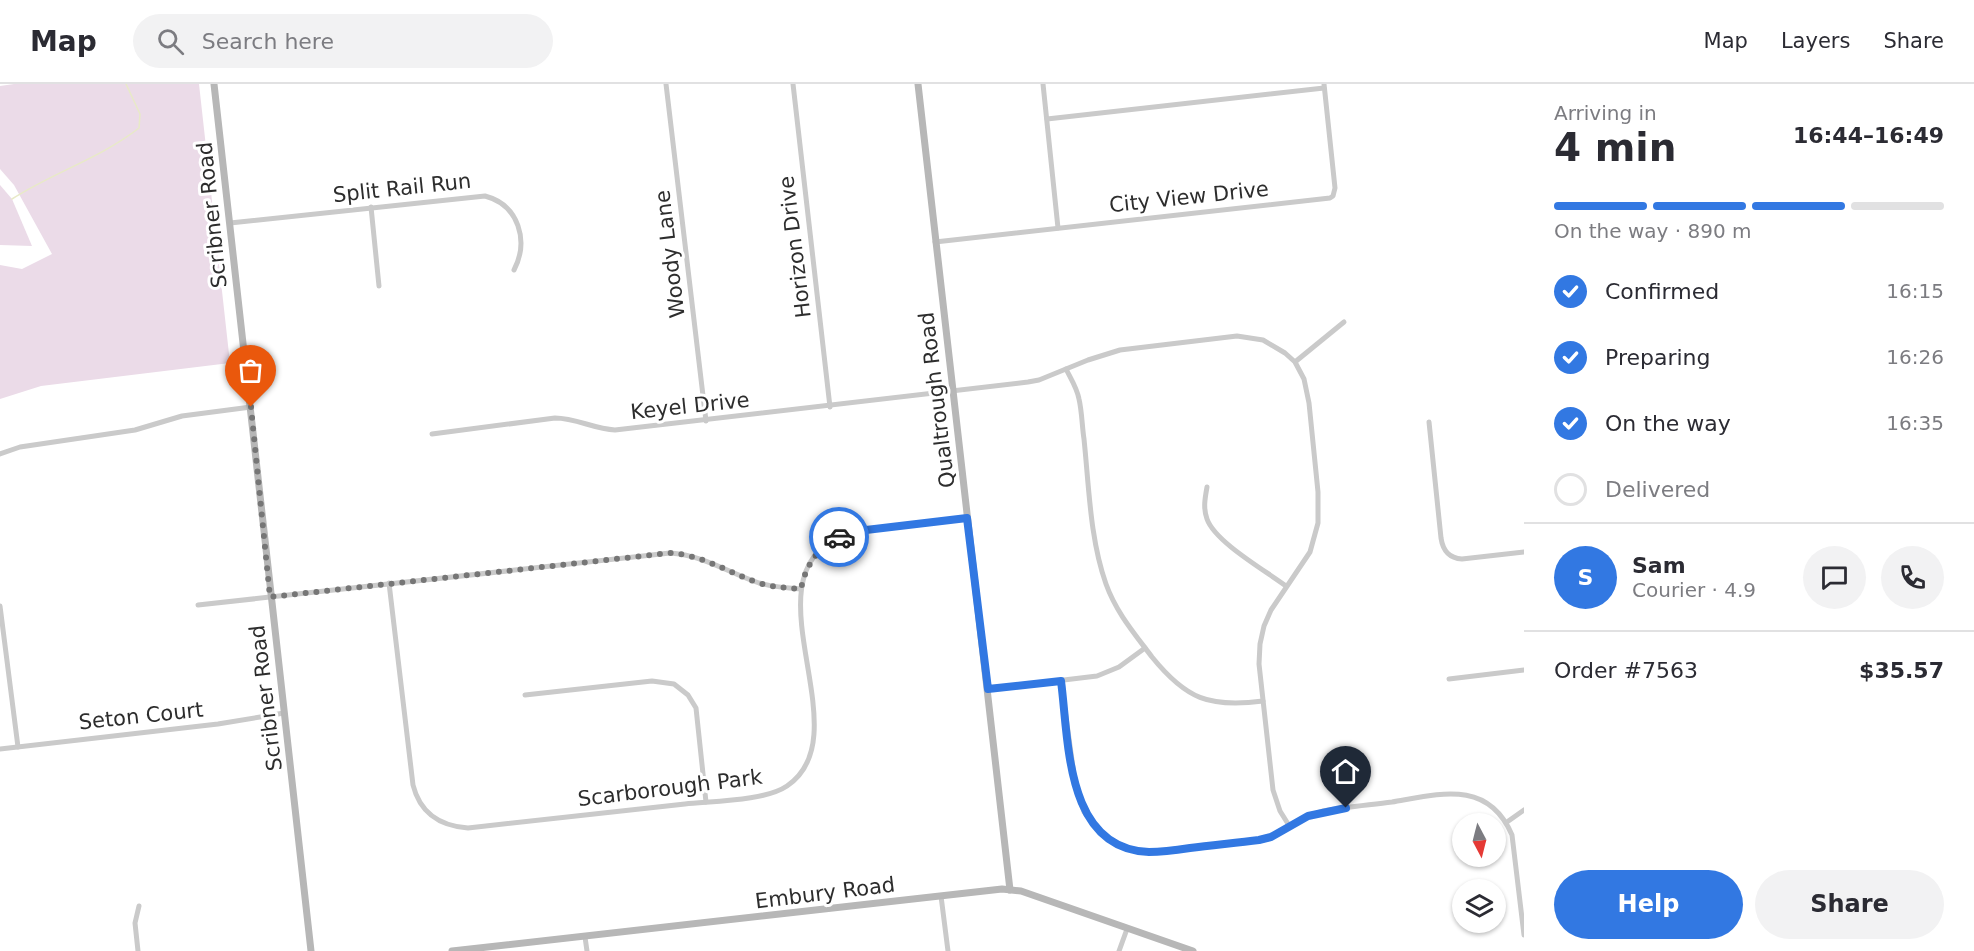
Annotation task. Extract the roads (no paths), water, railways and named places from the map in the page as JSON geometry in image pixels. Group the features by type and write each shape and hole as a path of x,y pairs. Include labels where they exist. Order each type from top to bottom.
{"street":[{"name":"Scribner Road","path":"214,84 270,597 312,951"},
{"name":"Woody Lane","path":"666,84 706,421"},
{"name":"Horizon Drive","path":"793,84 830,407"},
{"name":"Qualtrough Road","path":"918,84 1010,890"},
{"path":"1043,84 1058,228"},
{"name":"City View Drive","path":"935,242 1333,196 1335,188 1324,86"},
{"path":"1047,119 1324,86"},
{"name":"Split Rail Run","path":"230,223 476,195 495,198 510,211 519,228 521,255 514,270"},
{"path":"371,207 379,286"},
{"path":"1290,827 1280,810 1273,790 1259,664 1260,644 1264,626 1286,586 1310,552 1315,537 1319,508 1306,390 1304,379 1295,362 1344,322"},
{"name":"Keyel Drive","path":"432,434 555,418 566,418 615,430 830,407 1039,380 1120,350 1237,336 1263,340 1295,362"},
{"path":"1066,369 1080,401 1095,536 1105,584 1124,622 1168,676 1186,690 1222,704 1263,701"},
{"path":"0,454 20,447 135,430 182,416 251,407"},
{"path":"1429,422 1441,538 1445,552 1452,557 1462,559 1524,552"},
{"path":"1207,487 1205,510 1208,522 1215,532 1226,543 1286,586"},
{"name":"Scarborough Park","path":"389,583 413,785 423,808 438,820 447,825 468,828 706,802 777,792 796,778 811,756 815,731 801,589 805,573 815,556 832,540 843,535 866,530 967,518"},
{"path":"198,605 670,553 699,557 752,580 772,586 801,589"},
{"path":"0,606 18,747"},
{"path":"988,689 1107,673 1131,660 1145,648"},
{"path":"1449,679 1524,670"},
{"path":"525,694 652,681 674,684 688,695 696,708 706,802"},
{"path":"1061,681 1073,776 1079,800 1093,824 1113,840 1140,851 1162,851 1259,840 1271,837 1308,816 1323,811 1454,793 1478,797 1489,803 1507,822 1515,845 1524,935"},
{"name":"Seton Court","path":"0,749 224,723 284,713"},
{"path":"1507,822 1524,810"},
{"name":"Embury Road","path":"453,951 1010,890 1029,894 1192,951"},
{"path":"941,896 948,951"},
{"path":"138,951 135,922 139,906"},
{"path":"1119,951 1127,929"},
{"path":"585,937 587,951"}],"waterway":[{"path":"12,199 92,157 139,128 140,114 126,84"}]}
